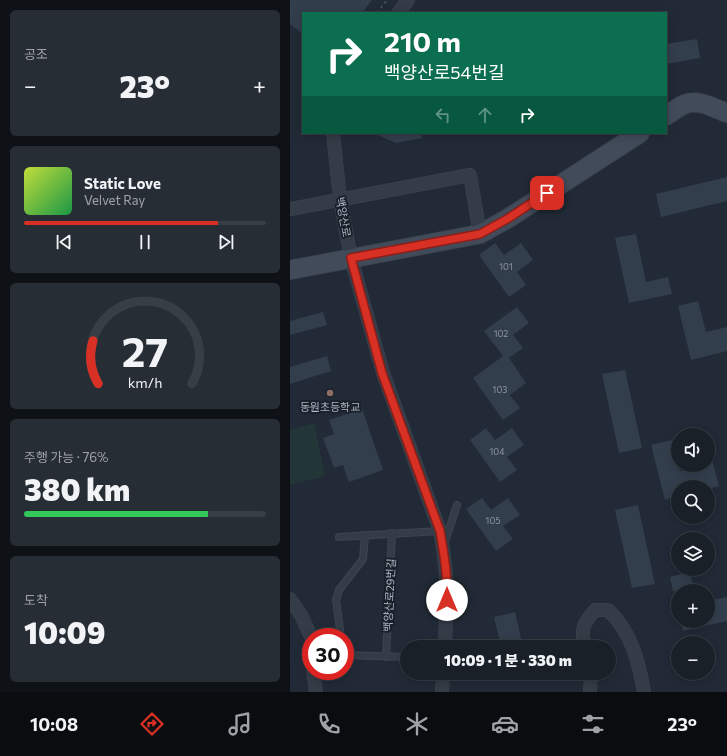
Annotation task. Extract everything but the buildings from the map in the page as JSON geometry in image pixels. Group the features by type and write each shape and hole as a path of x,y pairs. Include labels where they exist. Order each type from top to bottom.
{"street":[{"path":"399,12 408,0"},
{"path":"667,115 685,104 694,102 705,104 727,113"},
{"name":"백양산로","path":"333,134 340,198 351,258 382,373 440,531 447,584 445,640"},
{"path":"290,270 480,234 507,219 638,134"},
{"path":"290,208 470,175 480,234"},
{"path":"290,599 301,615 307,628"},
{"path":"583,640 582,633 586,620 595,610 608,610 617,618 624,628 634,648 644,692"},
{"path":"314,680 316,692"},
{"path":"442,692 443,680"},
{"path":"590,692 591,680"}],"lane":[{"path":"443,548 457,505"},
{"path":"339,537 440,531"},
{"name":"백양산로29번길","path":"386,657 392,533"},
{"path":"340,628 336,600 339,590 364,559 365,535"},
{"path":"354,655 400,657"}],"path":[{"path":"378,12 387,0"}],"shaded area":[{"path":"314,423 325,476 290,485 290,430"}],"place":[{"name":"동원초등학교","path":"330,393"}],"route":[{"path":"447,600 446,572 440,531 382,373 351,258 480,234 507,219 547,193"}]}
